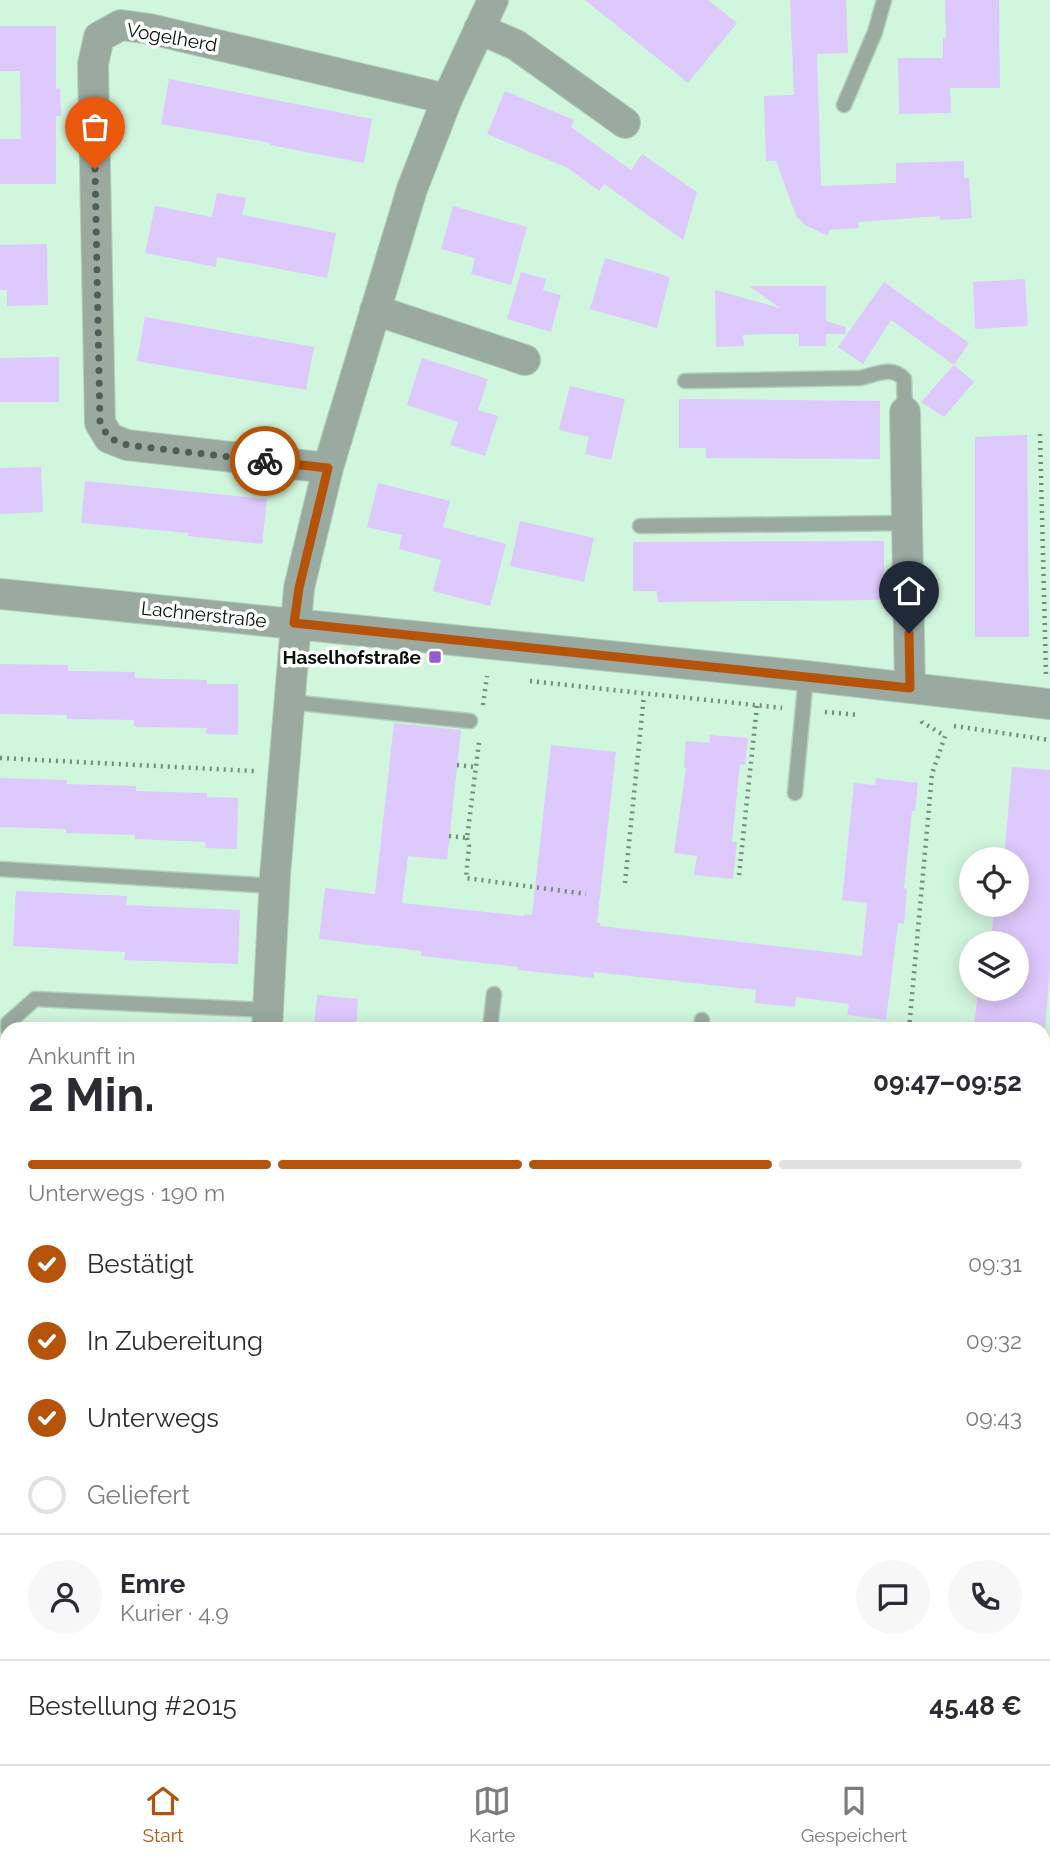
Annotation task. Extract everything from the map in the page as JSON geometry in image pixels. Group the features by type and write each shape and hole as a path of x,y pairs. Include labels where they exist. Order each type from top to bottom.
{"street":[{"path":"267,1019 274,886 299,588 328,468 412,188 447,99 494,0"},
{"name":"Vogelherd","path":"328,468 127,445 109,438 100,423 93,64 99,37 121,25 150,29 447,99"},
{"path":"479,29 516,45 625,123"},
{"path":"376,310 525,360"},
{"path":"905,412 910,688"},
{"name":"Lachnerstraße","path":"0,594 806,676 1048,704"}],"lane":[{"path":"844,105 875,32 884,0"},
{"path":"685,381 860,378 887,371 895,372 904,379 905,412"},
{"path":"640,526 907,523"},
{"path":"794,793 806,676"},
{"path":"290,702 476,718"},
{"path":"0,869 274,886"},
{"path":"491,1022 494,994"},
{"path":"9,1022 35,999 267,1019"}],"path":[{"path":"1040,434 1048,704"},
{"path":"476,718 487,676"},
{"path":"910,688 922,722 945,736 932,774 910,1022"},
{"path":"625,883 644,695"},
{"path":"739,875 757,706"},
{"path":"479,741 467,838 469,846 466,878 586,894"},
{"path":"0,758 283,773"},
{"path":"457,765 476,767"},
{"path":"449,836 467,838"}],"building":[{"path":"585,0 708,0 737,23 688,83"},
{"path":"790,0 846,0 848,53 817,54 821,186 896,183 896,163 964,161 964,178 969,178 972,218 940,220 940,216 858,222 859,228 829,230 828,236 805,225 796,216 776,161 766,161 764,96 794,95"},
{"path":"945,0 999,0 1000,88 950,88 951,113 899,114 898,58 943,58 943,38 946,38"},
{"path":"0,26 56,26 56,89 60,88 61,116 56,116 56,184 0,184 0,139 21,139 20,71 0,71"},
{"path":"169,79 372,119 364,163 161,124"},
{"path":"505,91 574,120 571,127 631,170 642,154 697,192 683,240 604,184 599,191 568,168 487,134"},
{"path":"217,193 246,198 242,215 336,233 327,278 217,257 216,267 145,253 155,206 212,217"},
{"path":"453,206 527,227 511,285 471,274 475,258 441,249"},
{"path":"47,244 48,305 7,306 7,290 0,290 0,245"},
{"path":"605,258 670,277 657,328 590,309"},
{"path":"521,272 546,279 543,290 561,295 551,332 507,319"},
{"path":"1025,279 1028,326 975,329 973,282"},
{"path":"884,282 969,343 954,365 891,320 863,364 838,347"},
{"path":"749,286 826,286 826,321 846,327 845,334 826,334 826,346 799,346 799,334 769,334 743,335 744,346 716,347 715,290 780,308"},
{"path":"145,317 314,347 306,390 137,361"},
{"path":"59,357 59,402 0,402 0,358"},
{"path":"422,358 488,379 478,410 498,416 485,456 450,445 458,422 407,405"},
{"path":"954,365 974,382 944,417 921,402"},
{"path":"570,386 625,399 611,460 585,454 589,437 559,430"},
{"path":"679,399 880,401 880,459 706,458 706,448 679,448"},
{"path":"1027,435 1029,637 975,637 975,437"},
{"path":"41,467 43,512 0,514 0,468"},
{"path":"85,481 267,499 262,544 188,536 188,533 81,523"},
{"path":"378,483 450,501 443,527 506,544 490,606 433,591 441,560 399,549 402,535 367,527"},
{"path":"520,521 594,538 584,582 510,566"},
{"path":"884,541 884,600 658,602 657,591 633,591 633,542"},
{"path":"0,664 68,665 68,671 135,672 135,678 207,680 207,684 238,684 238,735 206,734 207,728 134,727 134,720 0,714"},
{"path":"394,723 461,730 447,860 408,856 402,903 532,915 551,745 616,752 597,923 600,923 600,926 862,956 867,903 842,900 854,783 875,785 876,778 918,783 915,811 912,811 904,888 907,889 904,924 898,923 886,1020 847,1015 849,1004 796,997 795,1007 755,1003 756,990 594,972 594,978 518,970 518,967 421,956 421,951 319,939 325,888 375,894"},
{"path":"710,735 748,738 745,765 740,764 732,842 737,842 733,879 694,875 697,856 674,853 686,768 686,741 710,743"},
{"path":"1012,767 1050,770 1050,968 1046,1022 975,1022 977,1001 1029,1001 1029,931 992,931 993,917 1029,917 1029,847 1005,847"},
{"path":"0,778 67,780 67,784 136,786 136,791 207,793 207,797 238,798 237,849 205,848 206,842 135,839 135,835 0,827"},
{"path":"16,891 127,896 126,905 240,910 238,964 124,960 125,952 13,946"},
{"path":"317,995 358,999 356,1022 315,1022"}],"way so far":[{"path":"95,169 100,423 109,438 127,445 265,461"}],"place":[{"name":"Haselhofstraße","path":"435,657"}],"route":[{"path":"265,461 328,468 299,588 294,623 910,688 909,633"}]}
